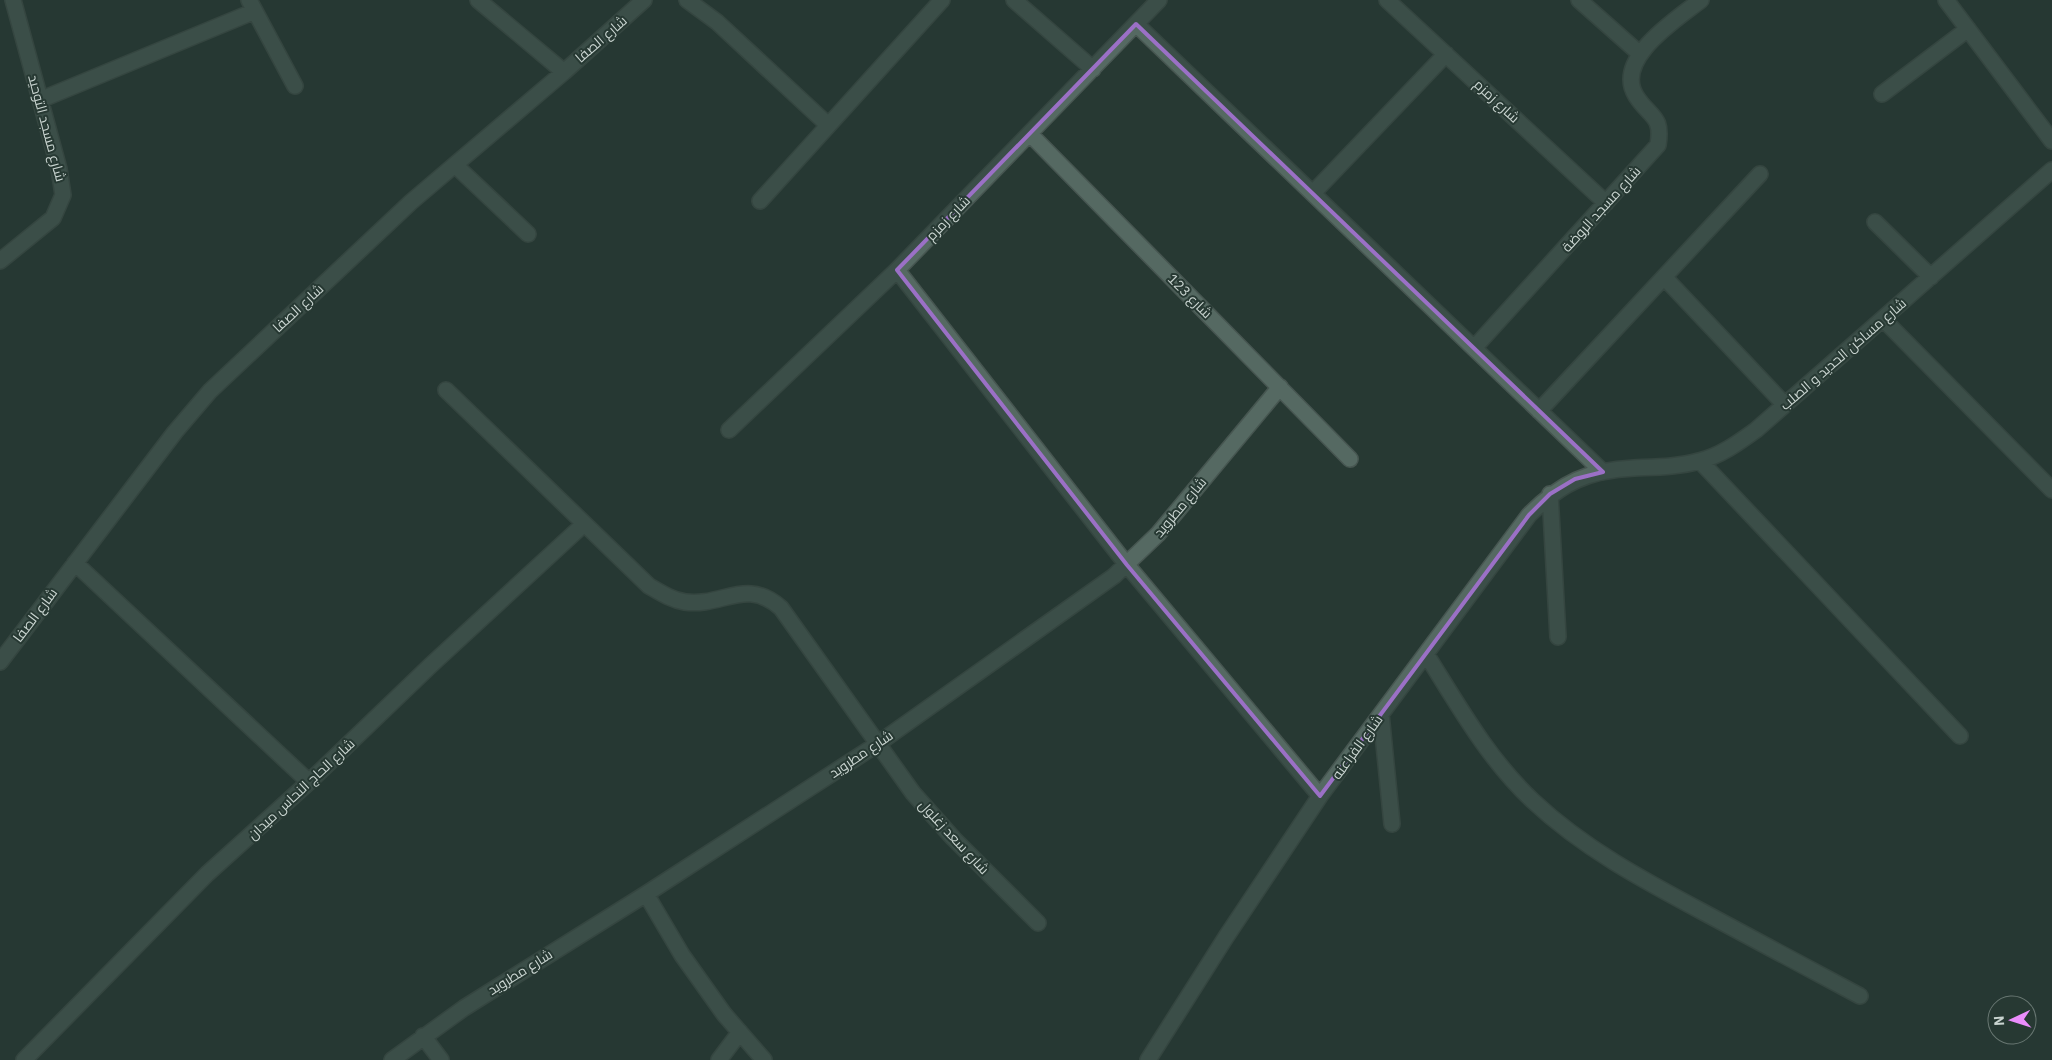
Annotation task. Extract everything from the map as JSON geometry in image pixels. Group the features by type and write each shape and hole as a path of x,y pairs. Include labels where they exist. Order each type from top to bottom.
{"street":[{"name":"شارع مسجد التوحيد","path":"0,261 53,218 63,195 59,169 13,0"},
{"path":"478,0 564,72"},
{"name":"شارع الصفا","path":"0,662 175,432 210,392 411,202 564,72 644,0"},
{"path":"687,0 717,22 828,125"},
{"path":"760,201 942,0"},
{"path":"1014,0 1093,69"},
{"name":"شارع زمزم","path":"729,430 897,270 1159,0"},
{"name":"شارع زمزم","path":"1387,0 1606,203"},
{"path":"1579,0 1640,54 1656,37 1701,0"},
{"path":"1950,1 1968,29 2052,141"},
{"path":"40,100 252,6 295,86"},
{"path":"1136,24 1604,472"},
{"path":"1882,94 1968,29"},
{"path":"1313,193 1446,54"},
{"name":"شارع مسجد الروضة","path":"1474,348 1658,145 1660,130 1656,116 1636,95 1631,82 1633,67 1640,54"},
{"name":"شارع 123","path":"1030,134 1350,459"},
{"path":"455,165 528,234"},
{"name":"شارع مساكن الحديد و الصلب","path":"1604,472 1665,467 1700,461 1729,449 1786,405 2052,170"},
{"path":"1539,411 1760,174"},
{"path":"1875,222 1931,277"},
{"path":"897,270 1127,565 1320,796"},
{"path":"1664,277 1786,405"},
{"path":"1883,319 2052,490"},
{"name":"شارع مطرويد","path":"392,1060 422,1036 508,979 646,894 876,744 1127,565 1158,534 1280,387"},
{"name":"شارع سعد زغلول","path":"446,390 650,586 666,596 684,602 703,602 737,595 753,594 769,597 781,608 876,744 913,793 953,838 1038,923"},
{"path":"1700,461 1960,736"},
{"name":"شارع الفراعنه","path":"1148,1060 1226,936 1320,796 1529,515 1550,494 1575,479 1604,472"},
{"path":"1550,494 1558,637"},
{"name":"شارع الحاج النحاس ميدان","path":"24,1060 189,891 584,524"},
{"path":"75,562 308,782"},
{"path":"1426,654 1492,756 1532,800 1604,857 1860,996"},
{"path":"1381,714 1392,824"},
{"path":"646,894 682,956 724,1014 764,1060"},
{"path":"719,1060 740,1032"},
{"path":"422,1036 441,1060"}],"highlighted area":[{"path":"1136,24 1603,472 1575,479 1550,494 1529,515 1320,796 1127,565 897,270"}]}
